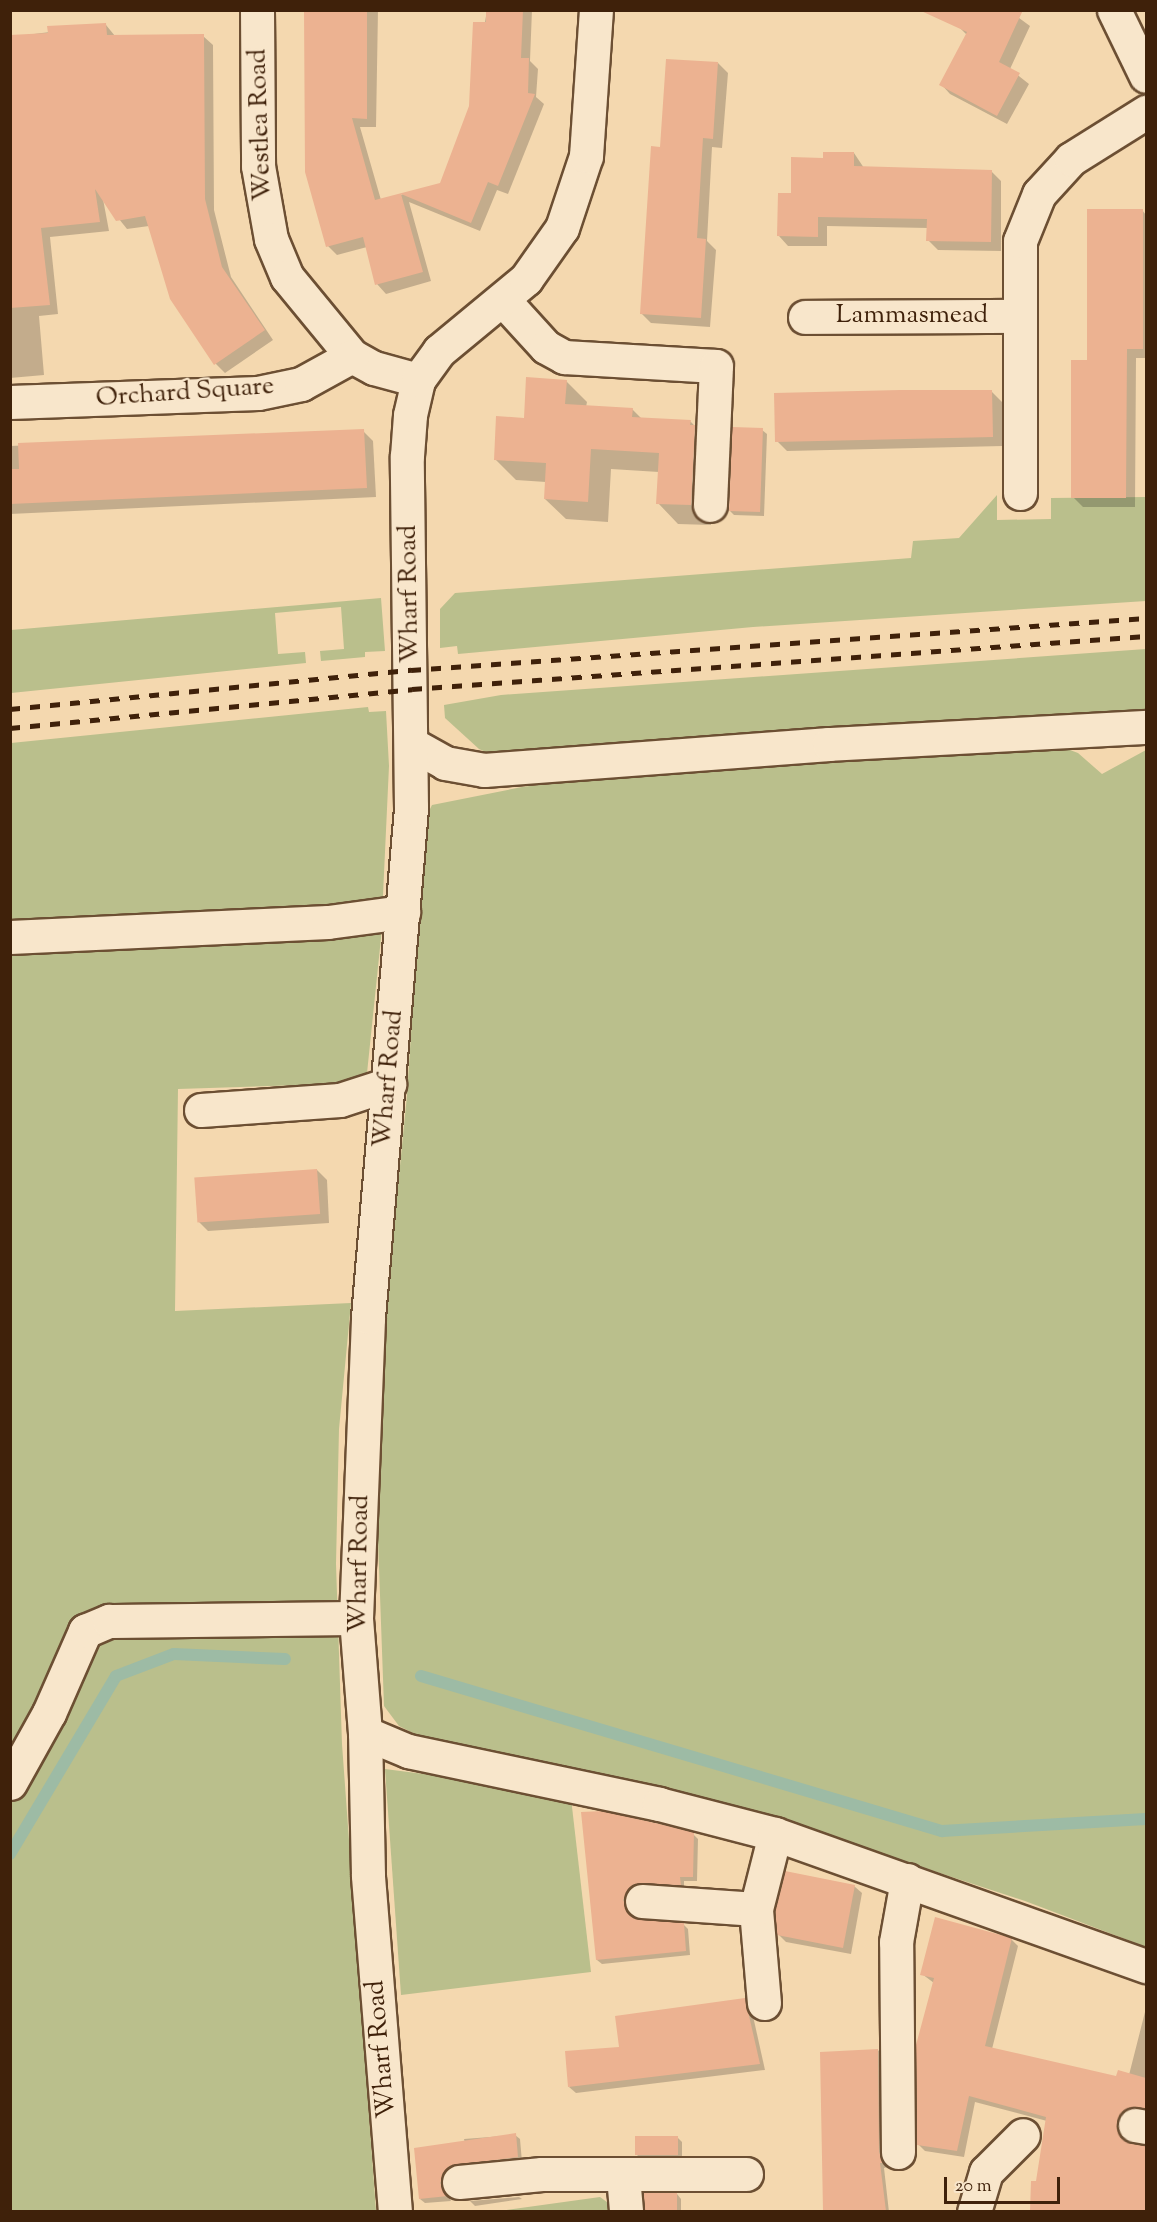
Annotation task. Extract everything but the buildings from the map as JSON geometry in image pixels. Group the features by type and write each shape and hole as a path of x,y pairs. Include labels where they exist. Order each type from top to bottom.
{"street":[{"name":"Westlea Road","path":"257,10 258,166 271,239 287,277 352,356 374,368 418,380"},
{"name":"Wharf Road","path":"395,2211 368,1875 365,1733 356,1618 368,1317 403,912 413,745 407,456 418,380 439,351 504,301 544,257 562,228 576,192 591,121 596,10"},
{"path":"1114,10 1146,76"},
{"name":"Lammasmead","path":"1020,493 1020,241 1039,194 1071,159 1146,112"},
{"path":"504,301 546,347 564,357 716,366 710,505"},
{"name":"Lammasmead","path":"805,317 1020,316"},
{"name":"Orchard Square","path":"10,402 258,393 301,384 352,356"},
{"path":"413,745 445,763 484,770 829,744 1146,727"},
{"path":"10,937 328,922 403,912"},
{"path":"201,1110 340,1100 388,1084"},
{"path":"10,1783 49,1713 85,1631 109,1621 356,1618"},
{"path":"365,1733 408,1751 659,1803 775,1834 1146,1965"},
{"path":"764,2003 756,1909 775,1834"},
{"path":"898,2152 896,1942 907,1880"},
{"path":"642,1901 756,1909"},
{"path":"974,2211 986,2172 1023,2135"},
{"path":"459,2182 542,2174 623,2176 746,2174"},
{"path":"623,2176 626,2211"}],"green space":[{"path":"997,495 997,520 1051,519 1051,498 1146,497 1146,601 753,627 458,654 457,646 440,648 440,609 455,593 911,558 913,541 959,538"},
{"path":"381,598 385,651 365,652 365,657 321,661 320,651 344,649 341,607 275,613 278,654 305,652 306,663 11,693 11,630"},
{"path":"1146,649 1146,715 493,755 479,749 445,718 444,705 501,695"},
{"path":"368,707 369,712 386,711 389,766 381,938 366,1083 178,1089 175,1311 351,1303 339,1429 336,1564 342,1744 376,2211 11,2212 11,743"},
{"path":"1054,744 1078,753 1102,774 1146,750 1146,1947 1025,1901 818,1833 427,1740 399,1726 384,1706 374,1429 407,1095 425,819 432,805 522,787 608,776"},
{"path":"385,1769 525,1787 571,1798 591,1972 401,1995"},
{"path":"600,2197 611,2205 611,2212 492,2212"}],"waterway":[{"path":"10,1854 116,1676 174,1654 285,1659"},
{"path":"421,1676 942,1831 1146,1819"}],"railway":[{"path":"10,709 411,670 1146,618"},
{"path":"10,728 412,689 1146,636"}]}
